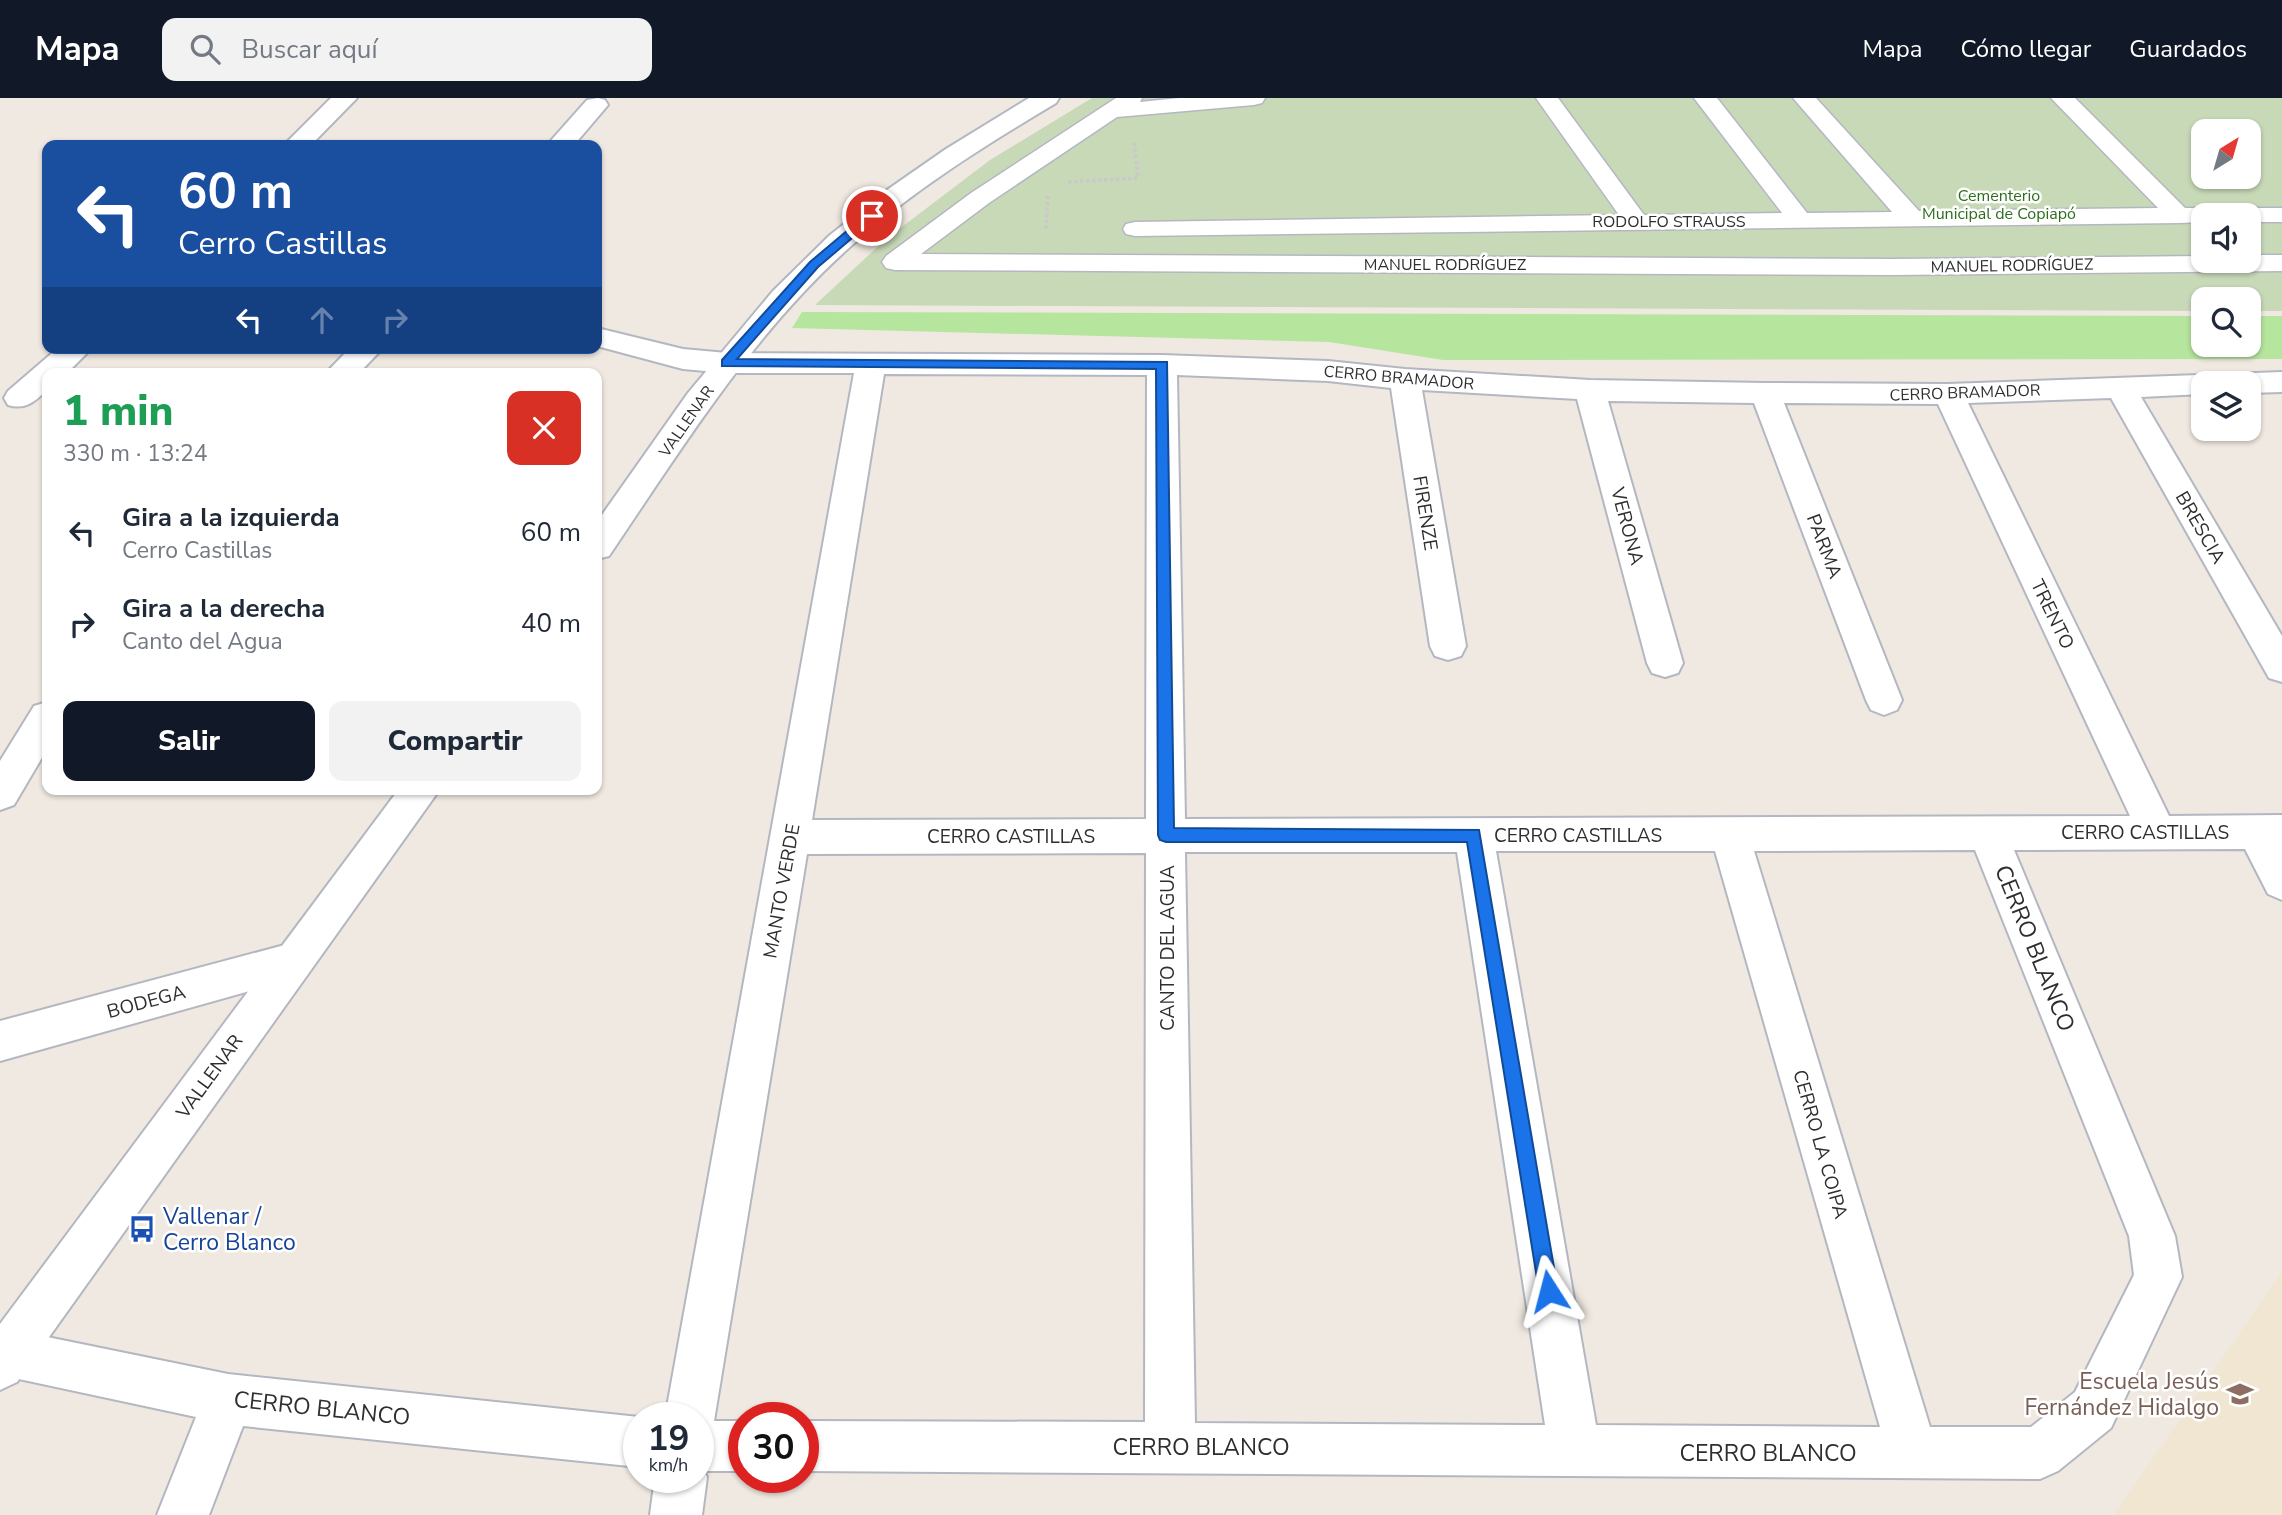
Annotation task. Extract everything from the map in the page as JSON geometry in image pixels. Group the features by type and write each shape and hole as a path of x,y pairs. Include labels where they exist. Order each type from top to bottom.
{"street":[{"path":"302,140 345,98"},
{"name":"VALLENAR","path":"602,540 727,363 814,265 905,189 997,127 1047,98"},
{"path":"1127,106 1254,98"},
{"path":"1547,98 1636,221"},
{"path":"1705,98 1801,220"},
{"path":"1804,98 1913,219"},
{"path":"2062,98 2191,216"},
{"path":"564,140 596,105"},
{"name":"MANUEL RODRÍGUEZ","path":"1127,106 980,198 895,262 1878,267 2282,262"},
{"path":"2261,215 2282,215"},
{"name":"RODOLFO STRAUSS","path":"1135,229 2191,216"},
{"name":"CERRO BRAMADOR","path":"602,338 683,359 727,363 1162,365 1328,371 1405,379 1590,390 1948,394 2191,384"},
{"path":"54,368 70,354"},
{"path":"346,368 362,354"},
{"name":"MANTO VERDE","path":"693,1402 871,364"},
{"name":"CANTO DEL AGUA","path":"1162,365 1170,1447"},
{"path":"19,398 42,378"},
{"name":"FIRENZE","path":"1405,379 1448,646"},
{"path":"2261,382 2282,382"},
{"name":"BRESCIA","path":"2120,386 2282,668"},
{"name":"VERONA","path":"1590,390 1665,663"},
{"name":"PARMA","path":"1765,393 1884,700"},
{"name":"TRENTO","path":"1948,394 2158,833"},
{"path":"0,794 42,725"},
{"name":"VALLENAR","path":"4,1359 417,795"},
{"path":"2269,832 2282,882"},
{"name":"CERRO CASTILLAS","path":"790,837 2269,832"},
{"name":"CERRO BLANCO","path":"819,1446 2040,1453 2093,1410 2158,1277 2152,1236 1988,833"},
{"path":"1474,835 1575,1451"},
{"name":"CERRO LA COIPA","path":"1730,835 1913,1454"},
{"name":"BODEGA","path":"0,1041 292,962"},
{"name":"CERRO BLANCO","path":"4,1359 228,1399 623,1440"},
{"path":"183,1515 228,1399"},
{"path":"676,1515 679,1493"}],"path":[{"path":"1062,182 1138,178 1132,122 1127,106"},
{"path":"1048,194 1044,229 1057,229"}],"shaded area":[{"name":"Escuela Jesús Fernández Hidalgo","path":"2282,1272 2282,1515 2114,1515"}],"green space":[{"name":"Cementerio Municipal de Copiapó","path":"1092,98 2282,98 2282,311 2261,311 2261,287 2191,287 2191,311 815,305 886,239 990,160"},
{"path":"802,312 2191,316 2191,357 2261,357 2261,316 2282,316 2282,359 1443,360 1329,342 792,328"}],"place":[{"name":"Vallenar / Cerro Blanco","path":"142,1229"},
{"name":"Escuela Jesús Fernández Hidalgo","path":"2240,1394"}],"route":[{"path":"872,216 814,265 727,363 1162,365 1166,835 1474,835 1549,1291"}]}
